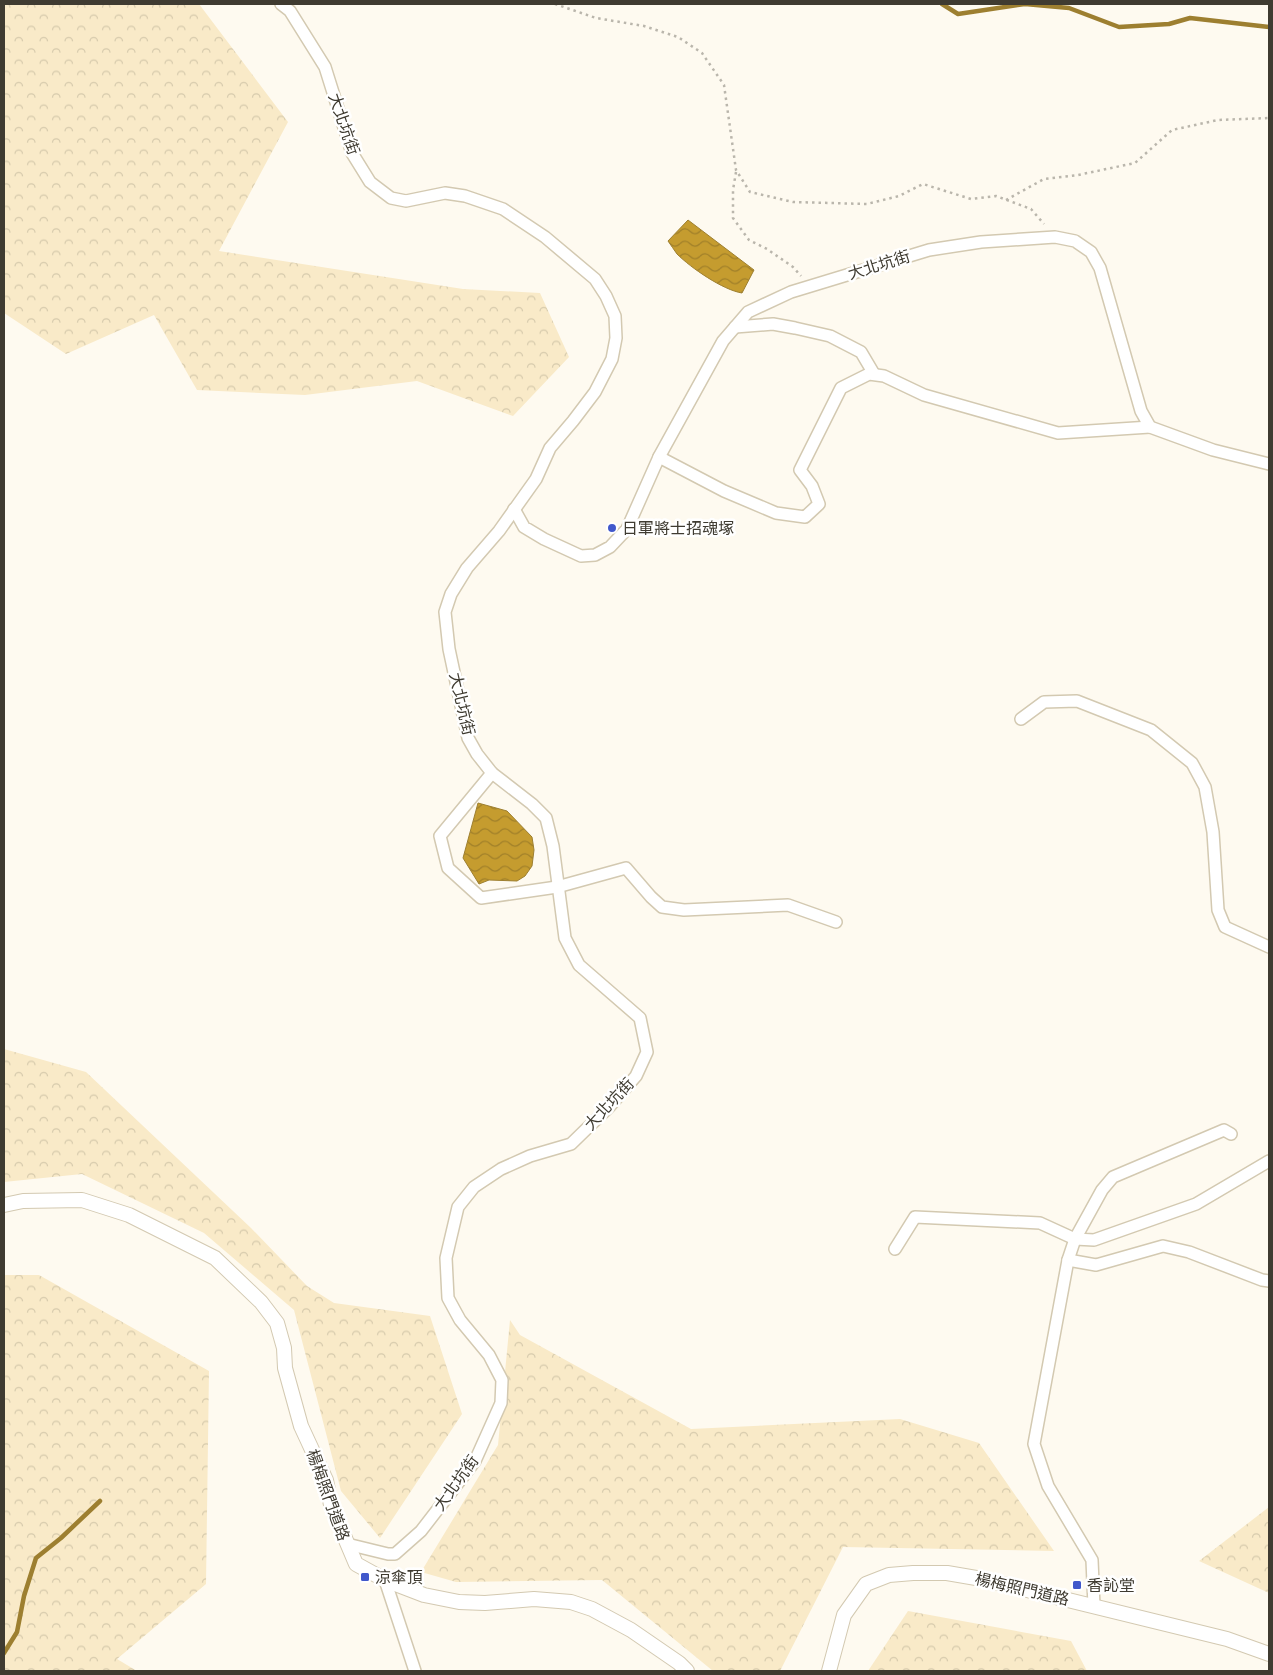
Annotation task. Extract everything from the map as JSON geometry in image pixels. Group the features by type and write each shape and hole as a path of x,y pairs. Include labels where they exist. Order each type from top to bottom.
{"street":[{"name":"大北坑街","path":"281,4 290,11 325,67 352,153 370,182 391,198 406,201 445,193 465,196 503,209 545,237 594,279 606,296 615,316 616,338 612,359 595,392 550,448 536,479 499,532 467,568 451,594 445,612 449,649 468,738 477,754 492,773 532,804 546,818 553,846 565,938 579,965 640,1018 647,1052 636,1076 610,1106 571,1144 530,1156 501,1170 474,1187 458,1207 446,1258 448,1298 460,1320 489,1355 502,1380 502,1403 475,1461 421,1531 395,1554 346,1544"},
{"name":"大北坑街","path":"514,509 524,526 544,539 581,556 595,555 610,547 627,529 659,457 723,341 748,312 791,292 929,250 982,242 1054,237 1075,242 1091,252 1100,268 1141,411 1150,427"},
{"path":"735,327 772,324 830,336 861,352 874,374"},
{"path":"659,457 724,491 776,513 806,517 819,504 812,486 800,470 841,388 870,374 874,374 884,376 924,396 1058,433 1150,427 1213,450 1269,464"},
{"path":"1021,719 1044,702 1077,701 1151,730 1192,763 1205,787 1212,823 1218,910 1225,927 1269,947"},
{"path":"492,773 440,836 448,868 481,898 557,887 626,868 662,908 684,910 788,905 836,922"},
{"path":"1094,1606 1092,1560 1048,1486 1034,1444 1068,1260 1075,1238 1102,1190 1113,1177 1224,1130 1231,1134"},
{"path":"895,1249 915,1217 1040,1223 1075,1238 1094,1240 1196,1204 1269,1160"},
{"name":"楊梅照門道路","path":"4,1204 24,1201 82,1200 129,1215 215,1258 261,1302 277,1323 284,1348 285,1368 301,1426 326,1480 331,1505 356,1564 385,1580 424,1595 459,1602 534,1599 571,1602 592,1609 631,1630 679,1663 687,1671"},
{"path":"1068,1260 1096,1265 1164,1246 1189,1252 1269,1281"},
{"name":"楊梅照門道路","path":"829,1671 844,1615 866,1584 889,1575 947,1573 982,1579 1227,1639 1269,1654"},
{"path":"385,1580 415,1671"}],"path":[{"path":"555,4 596,18 644,26 670,34 678,37 702,53 724,84 736,170 733,190 733,218 749,240 767,249 793,267 810,286"},
{"path":"1006,200 1044,179 1078,175 1135,163 1172,130 1218,120 1269,118"},
{"path":"736,170 750,192 793,202 867,204 899,196 923,184 971,199 996,196 1031,209 1054,237"}],"green space":[{"path":"4,4 199,4 288,122 219,251 463,289 540,293 569,357 513,416 417,381 305,395 197,390 154,315 66,354 4,313"},
{"path":"4,1049 86,1072 251,1228 307,1286 334,1303 430,1316 462,1414 380,1538 341,1491 294,1310 204,1233 82,1174 4,1182"},
{"path":"4,1275 39,1275 209,1371 206,1584 117,1659 137,1671 4,1671"},
{"path":"510,1320 520,1335 691,1429 900,1419 979,1443 1054,1551 843,1547 780,1671 713,1671 602,1580 456,1582 421,1572 498,1445"},
{"path":"1269,1507 1269,1593 1199,1561"},
{"path":"908,1611 1071,1641 1087,1671 868,1671"}],"water":[{"path":"688,220 754,270 742,293 726,288 708,278 690,266 677,254 668,241"},
{"path":"478,803 507,811 532,837 534,850 532,866 525,876 517,881 489,880 479,884 463,858"}],"waterway":[{"path":"942,4 958,14 1025,4 1069,8 1119,27 1169,24 1190,18 1269,27"},
{"path":"4,1653 17,1632 24,1596 36,1558 61,1538 100,1501"}],"place":[{"name":"日軍將士招魂塚","path":"612,528"},
{"name":"涼傘頂","path":"365,1577"},
{"name":"香訫堂","path":"1077,1585"}]}
